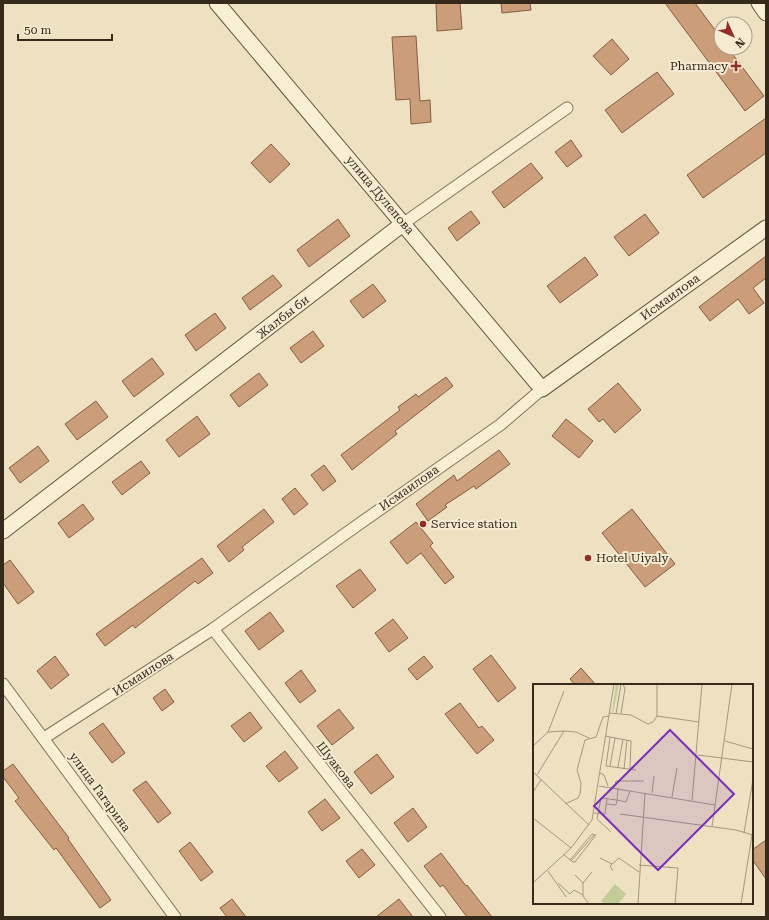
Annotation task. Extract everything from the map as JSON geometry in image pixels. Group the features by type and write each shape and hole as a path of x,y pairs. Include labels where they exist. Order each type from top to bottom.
{"street":[{"name":"улица Дулепова","path":"217,3 542,389"},
{"path":"759,3 766,13"},
{"name":"Жалбы би","path":"3,531 404,224 567,108"},
{"name":"Исмаилова","path":"44,738 213,629 352,528 500,425 542,389 766,228"},
{"name":"Шуакова","path":"213,629 440,917"},
{"name":"улица Гагарина","path":"3,684 175,917"}],"building":[{"path":"436,3 460,3 462,29 437,31"},
{"path":"501,3 530,3 531,10 502,13"},
{"path":"665,3 695,3 713,27 713,56 734,56 764,96 745,111"},
{"path":"416,36 420,101 430,100 431,122 411,124 410,99 396,100 392,37"},
{"path":"612,39 629,59 611,75 593,56"},
{"path":"657,72 674,94 622,133 605,110"},
{"path":"766,118 766,153 703,198 687,175"},
{"path":"571,140 582,156 567,167 555,152"},
{"path":"271,144 290,164 270,183 251,163"},
{"path":"531,163 543,178 504,208 492,192"},
{"path":"471,211 480,223 457,241 448,228"},
{"path":"645,214 659,233 629,256 614,237"},
{"path":"338,219 350,236 309,267 297,250"},
{"path":"766,256 766,278 753,288 764,303 749,314 738,299 710,321 699,307"},
{"path":"585,257 598,275 560,303 547,286"},
{"path":"273,275 282,286 250,310 242,298"},
{"path":"373,284 386,301 363,318 350,301"},
{"path":"215,313 226,328 196,351 185,335"},
{"path":"313,331 324,346 301,363 290,348"},
{"path":"152,358 164,374 134,397 122,381"},
{"path":"259,373 268,385 239,407 230,395"},
{"path":"446,377 453,386 395,431 397,434 352,470 341,455 400,410 398,407 416,394 418,397"},
{"path":"618,383 641,410 615,433 603,419 599,422 588,409"},
{"path":"96,401 108,417 77,440 65,424"},
{"path":"197,416 210,434 179,457 166,440"},
{"path":"566,419 593,441 579,458 552,436"},
{"path":"38,446 49,461 20,483 9,468"},
{"path":"499,450 510,464 476,489 474,486 445,505 447,507 428,521 416,504 454,475 457,481"},
{"path":"141,461 150,473 122,495 112,482"},
{"path":"324,465 336,481 323,491 311,475"},
{"path":"295,488 308,504 294,515 282,499"},
{"path":"83,504 94,519 69,538 58,523"},
{"path":"264,509 274,522 242,547 244,550 229,562 217,546"},
{"path":"632,509 675,564 645,587 602,533"},
{"path":"416,522 433,543 430,546 454,577 445,584 421,553 407,564 390,542"},
{"path":"202,558 213,573 198,584 195,581 135,628 133,625 105,646 96,634"},
{"path":"10,560 34,592 18,604 3,583 3,565"},
{"path":"360,569 376,590 353,608 336,586"},
{"path":"270,612 284,631 259,650 245,631"},
{"path":"393,619 408,638 389,652 375,633"},
{"path":"491,655 516,688 498,702 473,669"},
{"path":"55,656 69,675 51,689 37,671"},
{"path":"424,656 433,667 417,680 408,669"},
{"path":"581,668 595,684 574,684 570,679"},
{"path":"301,670 316,691 300,703 285,683"},
{"path":"165,689 174,702 162,711 153,698"},
{"path":"460,703 479,728 482,726 494,740 477,754 445,714"},
{"path":"339,709 354,728 332,745 317,726"},
{"path":"250,712 262,728 244,742 231,726"},
{"path":"103,723 125,753 112,763 89,733"},
{"path":"285,751 298,768 279,782 266,766"},
{"path":"377,754 394,777 371,794 354,772"},
{"path":"13,764 69,838 68,839 111,900 100,908 56,848 54,850 15,801 19,798 3,777 3,771"},
{"path":"146,781 171,813 158,823 133,790"},
{"path":"325,799 340,818 322,831 308,812"},
{"path":"413,808 427,827 408,842 394,823"},
{"path":"766,840 766,879 753,860 753,849"},
{"path":"190,842 213,872 201,881 179,851"},
{"path":"362,849 375,865 359,878 346,861"},
{"path":"441,853 492,917 467,917 443,885 440,887 424,866"},
{"path":"232,899 246,917 227,917 220,908"},
{"path":"399,899 413,917 376,917"}],"place":[{"name":"Pharmacy","path":"736,66"},
{"name":"Service station","path":"423,524"},
{"name":"Hotel Uiyaly","path":"588,558"}]}
